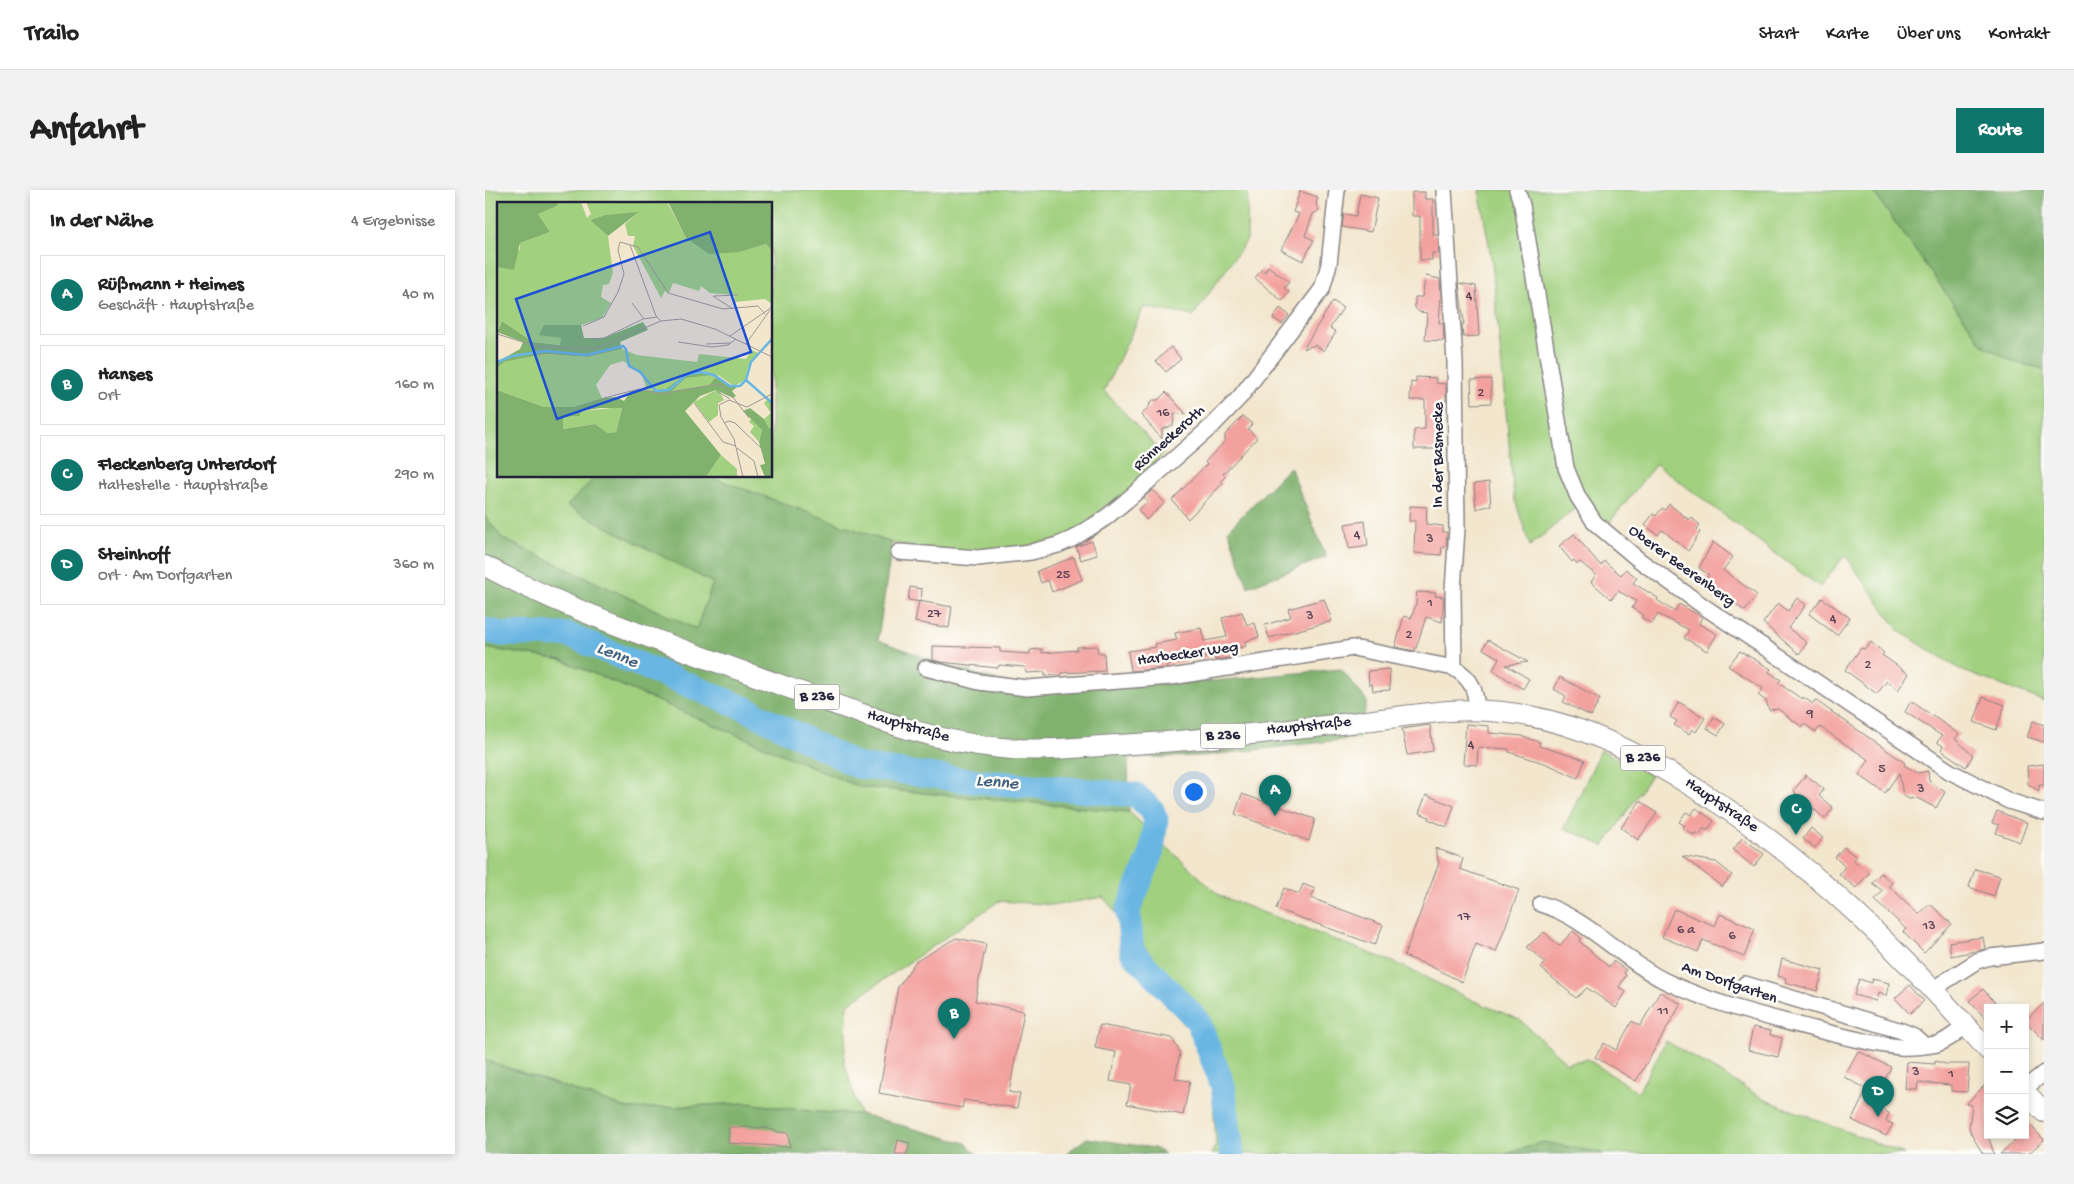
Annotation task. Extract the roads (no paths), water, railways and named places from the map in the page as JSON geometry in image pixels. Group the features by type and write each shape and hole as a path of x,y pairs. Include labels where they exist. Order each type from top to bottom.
{"main road":[{"name":"Hauptstraße","path":"485,566 533,591 590,614 890,723 943,739 1002,748 1054,749 1167,742 1450,711 1507,712 1540,718 1580,729 1619,745 1676,776 1730,810 1783,849 1844,902 1933,990 1987,1049"},
{"path":"2028,1094 2044,1112"}],"street":[{"name":"Rönneckeroth","path":"899,552 978,558 1031,552 1072,539 1104,519 1126,501 1213,425 1240,396 1322,289 1329,264 1337,190"},
{"name":"In der Basmecke","path":"1444,190 1455,362 1457,528 1453,590 1454,668"},
{"name":"Oberer Beerenberg","path":"1517,190 1522,205 1566,468 1578,497 1595,523 1639,560 1706,608 1949,771 2009,801 2044,812"},
{"name":"Harbecker Weg","path":"927,668 970,681 1027,688 1171,677 1353,648 1454,668"},
{"path":"1454,668 1467,677 1474,688 1477,711"},
{"name":"Am Dorfgarten","path":"1541,904 1569,916 1635,963 1662,979 1694,993 1779,1020 1829,1033 1900,1047 1940,1043 1966,1025"},
{"path":"1933,990 1977,962 1990,957 2044,951"},
{"name":"Am Dorfgarten","path":"1745,984 1902,1031 1914,1036 1925,1046"},
{"path":"2029,1086 2044,1073"}],"waterway":[{"name":"Lenne","path":"485,630 502,634 568,635 744,708 858,766 964,780 1136,795 1152,810 1156,820 1151,855 1128,910 1132,952 1198,1021 1223,1086 1232,1154"}],"place":[{"name":"Rüßmann + Heimes","path":"1275,816"},
{"name":"Fleckenberg Unterdorf","path":"1796,835"},
{"name":"Hanses","path":"954,1039"},
{"name":"Steinhoff","path":"1878,1117"}]}
